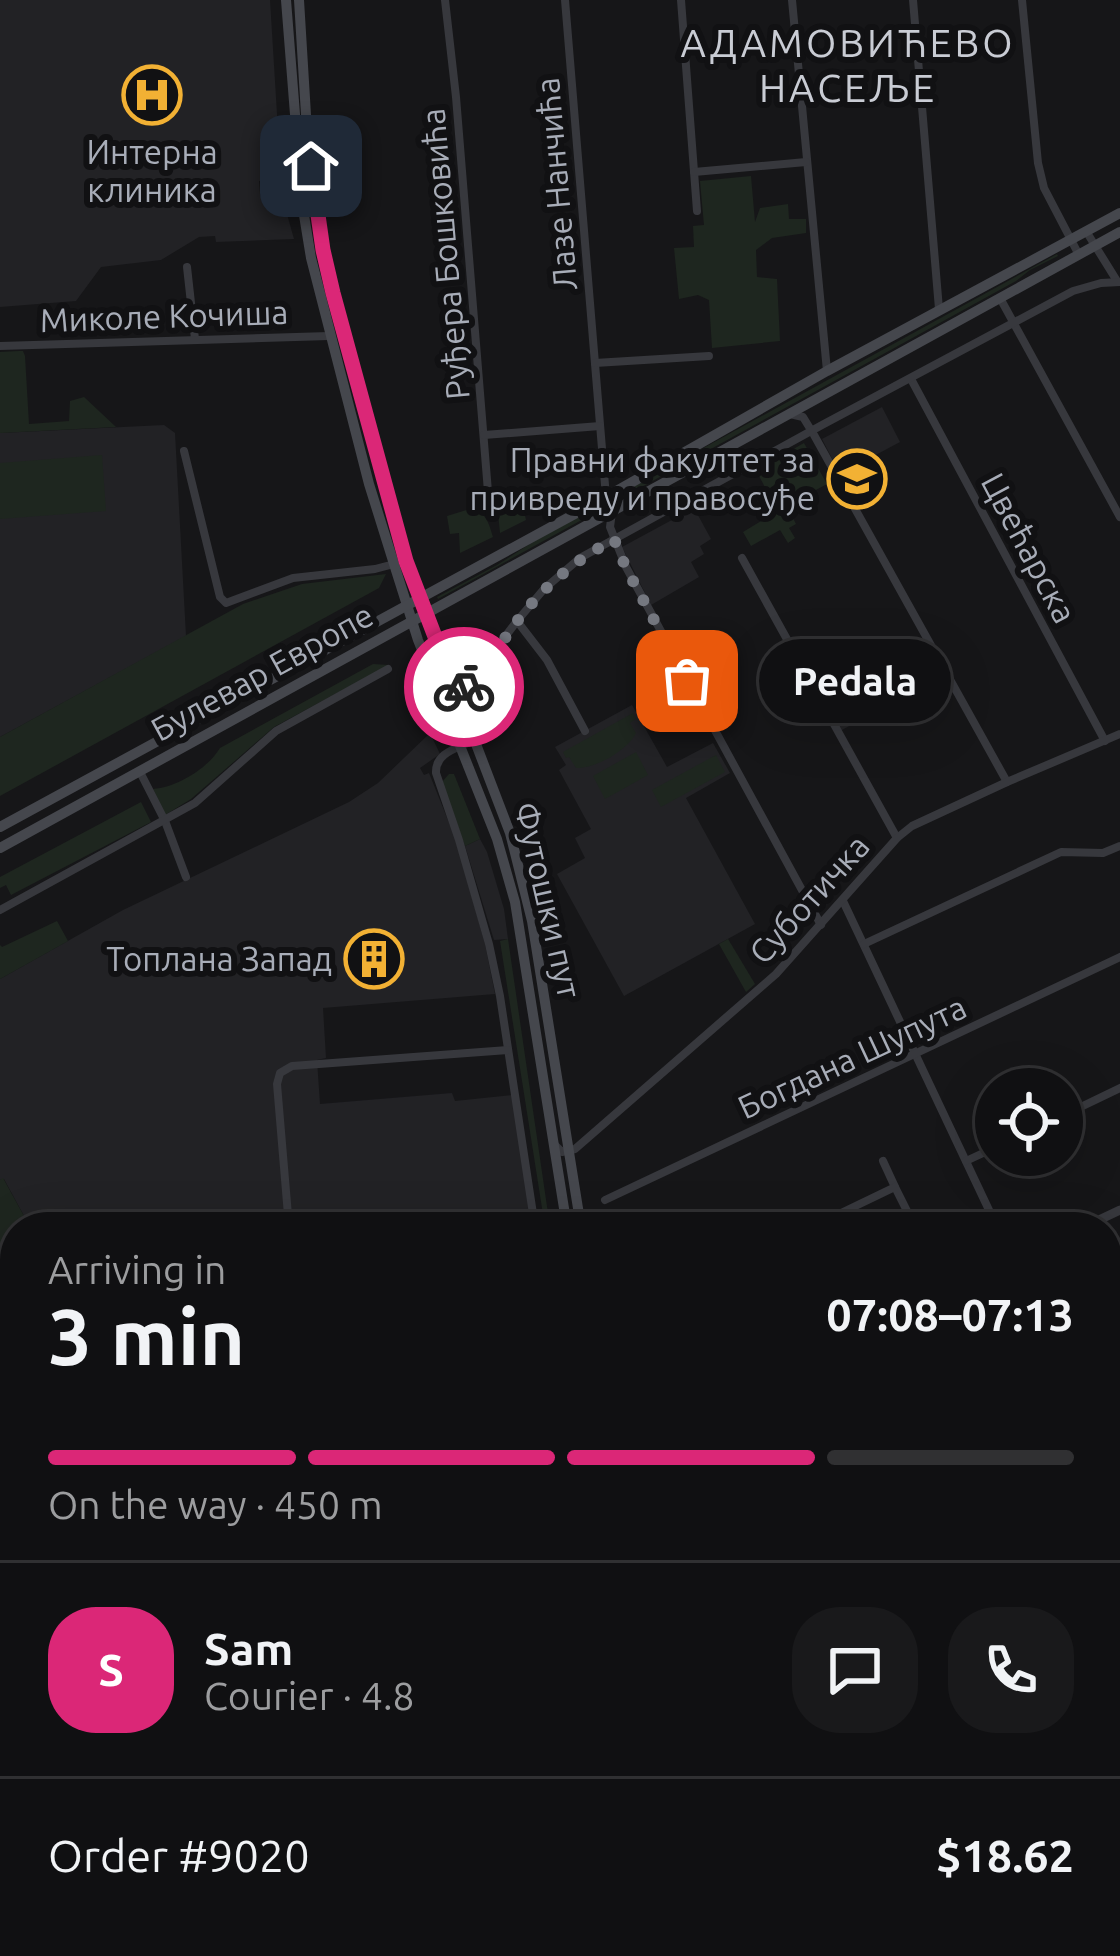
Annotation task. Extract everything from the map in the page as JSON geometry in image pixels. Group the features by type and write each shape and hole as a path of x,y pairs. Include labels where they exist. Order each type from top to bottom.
{"main road":[{"name":"Футошки пут","path":"286,0 302,203 329,335 412,620 497,839 515,902 565,1212"},
{"name":"Футошки пут","path":"299,0 307,131 323,250 406,561 510,833 532,921 579,1212"},
{"name":"Булевар Европе","path":"0,827 1120,213"},
{"name":"Булевар Европе","path":"0,848 1120,232"}],"street":[{"name":"Руђера Бошковића","path":"445,0 489,505"},
{"name":"Лазе Нанчића","path":"566,0 605,496"},
{"path":"681,0 697,211"},
{"path":"792,0 827,371"},
{"path":"913,0 939,310"},
{"path":"1022,0 1038,163 1044,188 1079,255"},
{"path":"694,172 807,162"},
{"path":"463,710 470,683 517,621 561,573 612,535 809,426 911,379 1072,291 1119,283 1086,232"},
{"path":"187,266 195,339"},
{"path":"1000,298 1120,517"},
{"name":"Миколе Кочиша","path":"0,346 329,335"},
{"path":"595,363 710,356"},
{"name":"Цвећарска","path":"911,379 1105,741"},
{"path":"807,404 809,426"},
{"path":"788,415 800,416 809,426 1007,782"},
{"path":"484,436 600,426"},
{"path":"184,451 220,597 226,603 293,578 394,564"},
{"path":"613,511 612,535 626,568 820,925"},
{"path":"590,524 600,523 612,535"},
{"path":"742,558 897,838"},
{"path":"517,621 547,660 585,731"},
{"path":"0,910 195,802 276,731 388,670"},
{"path":"452,681 461,688 470,683"},
{"name":"Суботичка","path":"569,1151 776,974 912,826 1120,734"},
{"path":"474,740 441,756 436,772 479,906 500,996 533,1212"},
{"path":"140,772 165,820 186,877"},
{"path":"864,944 1059,854 1102,853 1120,846"},
{"path":"843,901 990,1212"},
{"name":"Богдана Шупута","path":"605,1201 1120,957"},
{"path":"288,1212 277,1084 284,1070 508,1050"},
{"path":"1083,1106 1120,1088"},
{"path":"554,1144 558,1150 569,1151"},
{"path":"967,1161 975,1157"},
{"path":"883,1161 908,1212"},
{"path":"843,1212 895,1187"}],"shaded area":[{"path":"0,0 270,0 281,179 259,181 260,194 263,202 275,201 276,207 285,207 294,239 216,242 215,236 199,237 161,260 101,267 76,301 0,307"},
{"path":"751,176 755,222 760,208 788,204 789,219 806,219 806,233 772,238 756,250 757,277 777,279 780,341 712,348 709,300 698,295 679,299 674,248 694,247 693,226 704,225 700,181"},
{"path":"1057,254 1016,281 438,599 536,540"},
{"path":"23,351 29,424 69,421 70,401 84,397 116,427 0,433 0,352"},
{"path":"882,407 900,442 840,474 822,439"},
{"path":"164,425 175,433 186,636 0,737 0,433"},
{"path":"804,443 827,484 779,510 783,518 791,514 796,524 789,528 795,538 788,543 780,530 751,546 743,532 766,518 760,507 770,497 756,470"},
{"path":"102,455 106,511 0,519 0,463"},
{"path":"522,501 526,520 500,533 497,503"},
{"path":"473,508 484,516 493,537 460,553 459,533 450,534 447,516"},
{"path":"694,508 711,539 700,546 704,554 691,562 699,577 651,605 622,547"},
{"path":"386,574 379,588 0,796 0,737 243,604 302,584"},
{"path":"373,664 389,665 274,727 191,799 165,815 153,789 191,775 220,748"},
{"path":"875,692 883,708 840,731 832,715"},
{"path":"632,705 667,767 713,743 730,773 686,798 755,924 624,996 557,874 585,858 575,838 591,829 559,770 566,765 555,747"},
{"path":"633,713 636,719 630,723 636,733 619,752 576,768 566,758 563,752"},
{"path":"430,733 440,754 420,768 424,775 429,773 456,840 495,994 323,1008 326,1058 317,1060 320,1104 452,1093 455,1101 512,1095 530,1212 22,1212 4,1179 0,1180 0,979 123,910 349,802 378,783"},
{"path":"636,752 648,775 605,799 593,776"},
{"path":"716,755 725,772 661,807 652,790"},
{"path":"454,774 480,839 465,846 442,782"},
{"path":"141,802 151,822 11,895 6,885 0,888 0,877"},
{"path":"480,839 504,909 508,939 494,940 465,846"},
{"path":"57,921 68,941 0,979 0,945"},
{"path":"508,939 548,1212 543,1212 500,941"},
{"path":"728,939 755,984 746,992 719,944"},
{"path":"3,1178 22,1212 0,1212"}],"way so far":[{"path":"464,687 561,573 614,539 687,681"}],"place":[{"name":"Интерна клиника","path":"152,95"},
{"name":"Правни факултет за привреду и правосуђе","path":"857,479"},
{"name":"Pedala","path":"687,681"},
{"name":"Топлана Запад","path":"374,959"}],"district":[{"name":"АДАМОВИЋЕВО НАСЕЉЕ","path":"848,66"}],"route":[{"path":"311,166 333,293 406,561 452,681 464,687"}]}
